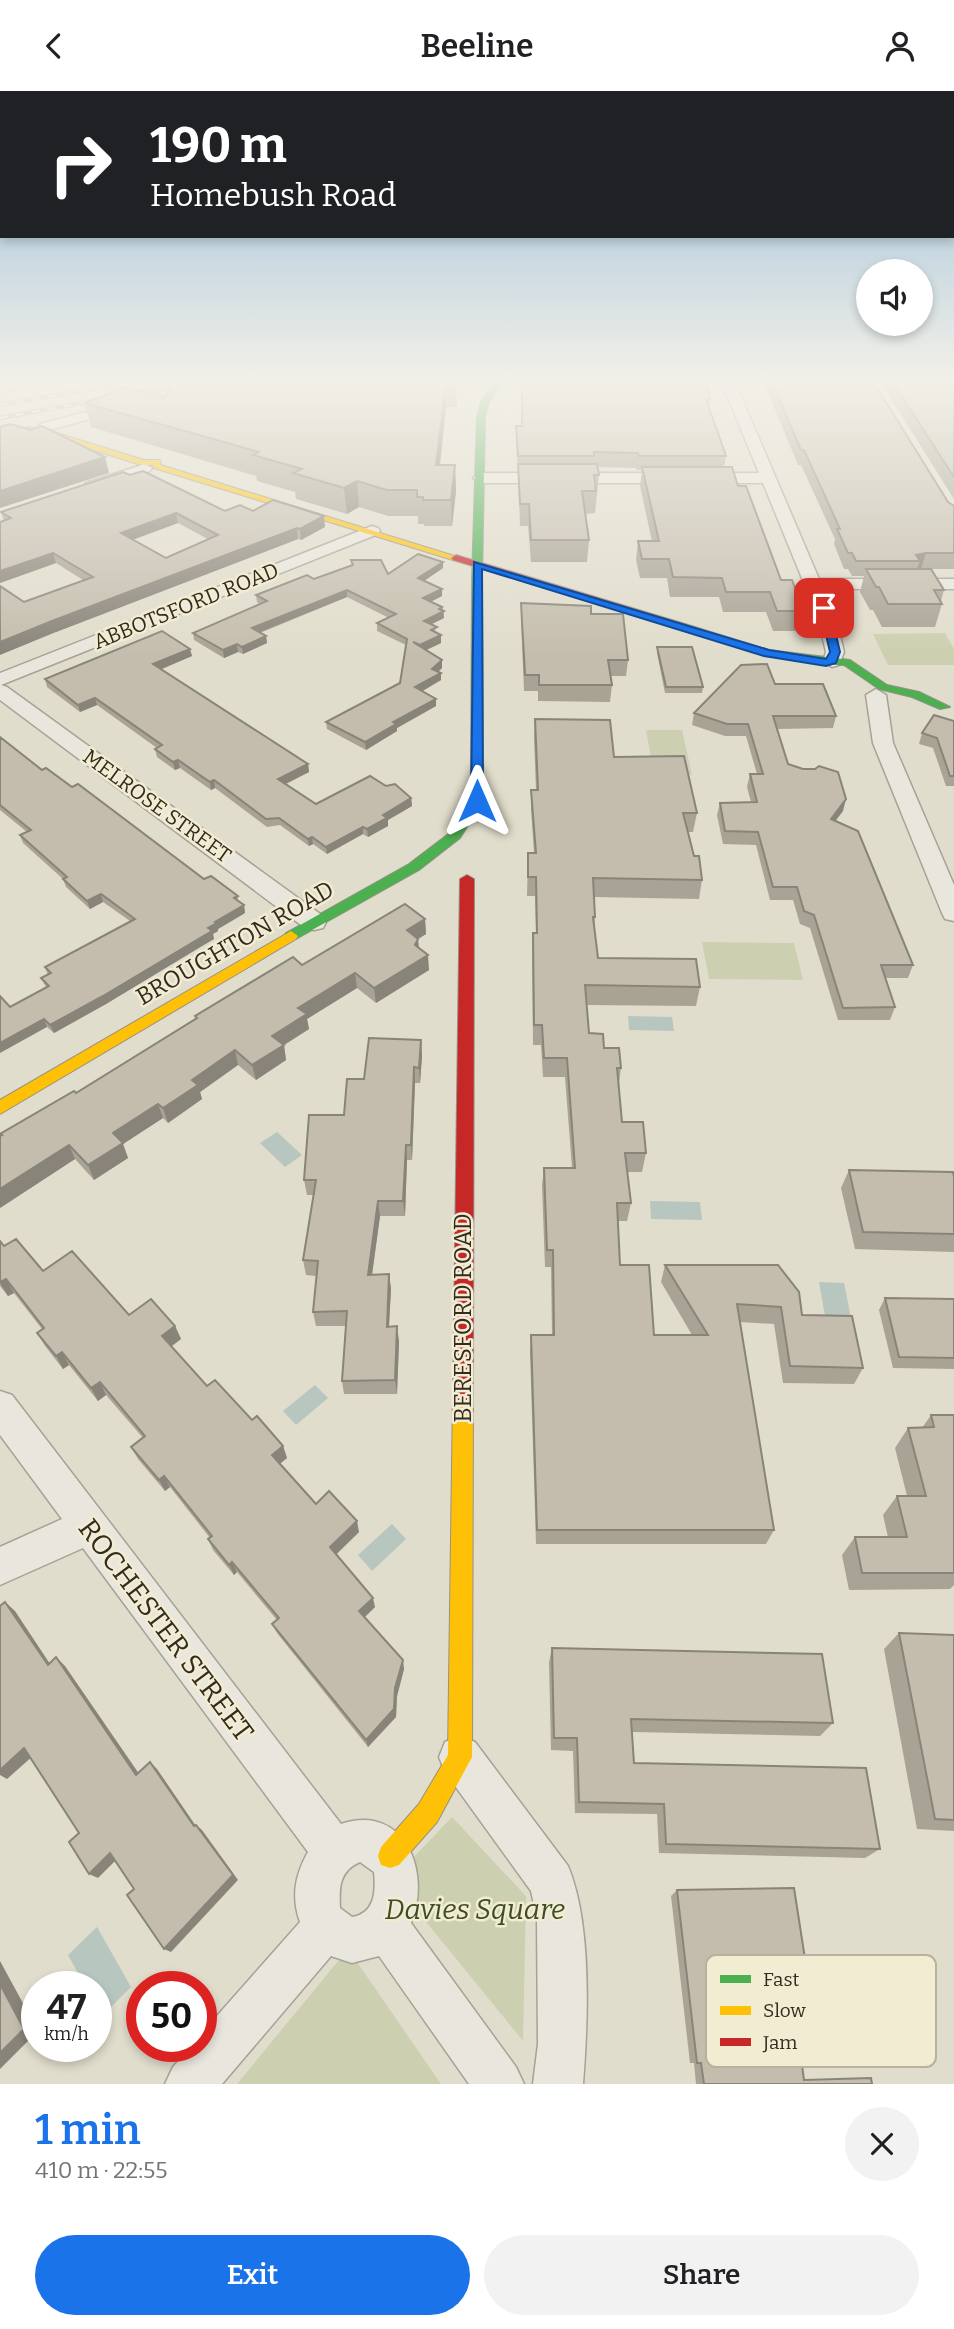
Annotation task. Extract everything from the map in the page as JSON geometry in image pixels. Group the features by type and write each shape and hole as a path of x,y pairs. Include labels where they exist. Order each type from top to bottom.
{"main road":[{"path":"166,471 372,531 768,653 774,659 834,665 866,678 870,691"},
{"path":"478,564 481,471"},
{"name":"BROUGHTON ROAD","path":"0,1108 431,856 456,835 477,801 478,564"},
{"path":"834,665 870,691 915,694 949,709"},
{"name":"BERESFORD ROAD","path":"390,1856 428,1813 460,1757 467,879"}],"street":[{"path":"78,490 134,471"},
{"path":"766,471 833,632 834,665"},
{"path":"481,478 769,478"},
{"name":"ABBOTSFORD ROAD","path":"0,680 372,531"},
{"path":"815,584 954,584"},
{"name":"MELROSE STREET","path":"0,691 314,922"},
{"path":"870,691 858,702 873,732 883,743 954,913"},
{"name":"ROCHESTER STREET","path":"0,1407 334,1851"},
{"path":"0,1566 88,1527"},
{"path":"460,1757 552,1882 559,1919 562,2044 558,2084"},
{"path":"366,1840 379,1846 390,1856 399,1885 394,1911 385,1925 373,1935 352,1940 338,1936 327,1926 319,1912 317,1887 324,1863 334,1851 346,1843 366,1840"},
{"path":"385,1925 499,2084"},
{"path":"190,2084 327,1926"}],"green space":[{"path":"945,633 954,649 954,665 888,665 873,634"},
{"path":"646,730 682,730 692,775 654,775"},
{"path":"702,942 794,943 803,980 709,979"},
{"name":"Davies Square","path":"452,1817 526,1896 523,2041 392,1880"},
{"name":"Davies Square","path":"348,1949 441,2084 237,2084"}],"shaded area":[{"path":"628,1016 672,1017 674,1031 629,1030"},
{"path":"277,1132 302,1155 285,1167 260,1143"},
{"path":"650,1201 700,1202 702,1220 651,1219"},
{"path":"819,1282 844,1283 853,1328 827,1327"},
{"path":"315,1385 328,1398 296,1425 283,1411"},
{"path":"392,1524 406,1539 372,1571 358,1555"},
{"path":"97,1927 126,1978 126,1992 112,2006 112,1971 77,1971 68,1955"}],"building":[{"path":"0,471 62,471 0,491"},
{"path":"143,471 225,511 240,505 253,511 273,500 324,516 300,529 0,642 0,586 24,602 93,577 53,553 0,571 0,522 11,518 1,512 123,472 130,475","holes":["176,513 218,535 166,558 121,533"]},
{"path":"454,471 451,500 423,500 423,497 417,497 417,490 387,490 357,481 344,488 293,473"},
{"path":"518,471 598,471 599,475 594,475 596,491 582,491 589,540 531,540 529,504 520,504"},
{"path":"643,471 733,471 738,486 746,486 781,580 792,580 804,611 777,611 770,592 726,592 722,578 673,577 669,559 642,559 638,541 659,541"},
{"path":"814,471 929,471 948,502 954,506 954,553 916,555 920,561 856,561 852,553 848,553 837,529 840,529"},
{"path":"418,554 443,562 418,578 442,589 423,598 442,607 439,609 444,611 424,621 437,627 431,630 441,635 420,645 413,642 442,660 432,669 441,673 415,687 436,699 393,722 396,724 365,742 326,722 400,683 407,639 377,623 396,614 347,590 252,628 266,636 242,647 237,644 223,650 193,633 267,601 256,595 307,575 314,579 353,565 351,560 381,560 388,574"},
{"path":"866,569 931,569 944,590 934,590 942,604 888,604"},
{"path":"521,603 591,606 591,614 623,614 628,660 608,660 612,685 539,685 539,675 525,675"},
{"path":"162,631 190,649 153,664 308,764 278,779 316,804 370,776 386,786 395,784 411,798 383,815 387,818 367,829 363,827 326,847 312,837 308,839 279,818 266,819 214,780 210,782 178,760 173,762 155,749 162,745 95,698 78,705 45,679"},
{"path":"657,647 692,647 703,687 666,687"},
{"path":"767,664 775,684 823,684 836,716 773,716 788,764 803,769 815,769 819,766 838,772 846,799 831,819 858,831 913,965 881,965 895,1007 843,1008 814,915 804,911 797,887 773,887 758,832 725,831 720,803 757,802 750,774 763,774 748,724 727,724 694,713 741,665"},
{"path":"934,715 954,721 954,776 950,776 937,738 922,733"},
{"path":"535,719 610,720 614,757 684,756 697,813 683,813 694,856 699,856 702,880 593,878 593,917 598,958 696,959 700,987 585,985 589,1033 603,1034 604,1048 619,1048 621,1068 617,1068 622,1122 643,1122 646,1153 625,1153 631,1203 617,1203 620,1265 649,1265 654,1335 708,1335 665,1265 778,1265 799,1292 802,1315 852,1316 863,1368 790,1366 781,1307 737,1304 774,1530 537,1530 531,1335 554,1335 553,1250 547,1250 544,1168 575,1168 567,1058 544,1058 542,1025 534,1025 533,933 537,933 536,877 528,877 528,853 536,853 531,790 538,790"},
{"path":"0,737 42,770 46,768 72,787 78,784 204,879 211,876 238,896 234,898 244,905 215,922 217,923 208,928 212,931 103,996 50,1025 44,1019 0,1043 0,996 10,1007 49,986 41,978 51,973 45,967 135,919 101,894 87,901 63,879 67,877 20,835 31,830 0,805"},
{"path":"405,904 425,919 407,930 418,939 415,945 428,955 374,988 355,973 298,1008 307,1014 272,1036 284,1045 252,1065 235,1050 192,1080 198,1085 163,1108 158,1104 113,1133 123,1143 88,1165 69,1145 0,1189 0,1134 74,1091 76,1093 293,957 302,965"},
{"path":"369,1038 421,1040 419,1068 414,1067 411,1145 406,1145 403,1201 378,1201 368,1275 389,1274 387,1327 397,1326 395,1380 342,1381 347,1311 313,1312 318,1261 303,1260 316,1180 304,1180 309,1115 344,1115 347,1079 364,1079"},
{"path":"849,1170 953,1172 954,1234 863,1232"},
{"path":"16,1239 43,1271 72,1251 129,1315 151,1299 175,1326 162,1336 207,1386 215,1380 252,1420 257,1416 283,1446 272,1455 316,1504 329,1491 357,1521 330,1547 373,1598 359,1611 403,1660 395,1688 394,1709 366,1740 272,1624 279,1618 232,1562 229,1565 208,1539 212,1536 164,1476 159,1480 131,1447 145,1436 100,1382 91,1388 62,1352 56,1356 37,1333 44,1328 6,1279 0,1282 0,1241 4,1246"},
{"path":"885,1298 954,1299 954,1358 899,1357"},
{"path":"931,1415 954,1415 954,1573 862,1573 855,1537 907,1537 897,1496 926,1496 908,1428 934,1427"},
{"path":"5,1602 48,1665 56,1657 136,1775 150,1762 194,1826 196,1825 233,1875 164,1949 127,1895 134,1889 110,1853 89,1874 69,1842 79,1833 24,1748 0,1770 0,1606"},
{"path":"899,1633 954,1635 954,1820 935,1819"},
{"path":"552,1648 822,1654 833,1723 631,1719 634,1763 866,1768 880,1849 666,1844 664,1804 579,1802 577,1738 554,1738"},
{"path":"794,1888 804,1955 706,1955 706,2067 802,2067 804,2080 871,2078 872,2084 704,2084 701,2063 697,2063 677,1890"},
{"path":"0,1984 21,2023 21,2032 0,2053"}],"traffic: fast":[{"path":"291,936 414,867 456,835 477,801 480,471"},
{"path":"681,626 768,653 826,662 846,662 883,687 915,694 944,707"}],"traffic: slow":[{"path":"173,471 456,558"},
{"path":"0,1108 291,936"},
{"path":"390,1856 428,1813 460,1757 463,1395"}],"traffic: jam":[{"path":"456,558 681,626"},
{"path":"463,1395 467,879"}],"route":[{"path":"477,801 478,564 768,653 826,662 832,661 835,652 831,635 833,632 824,608"}]}
